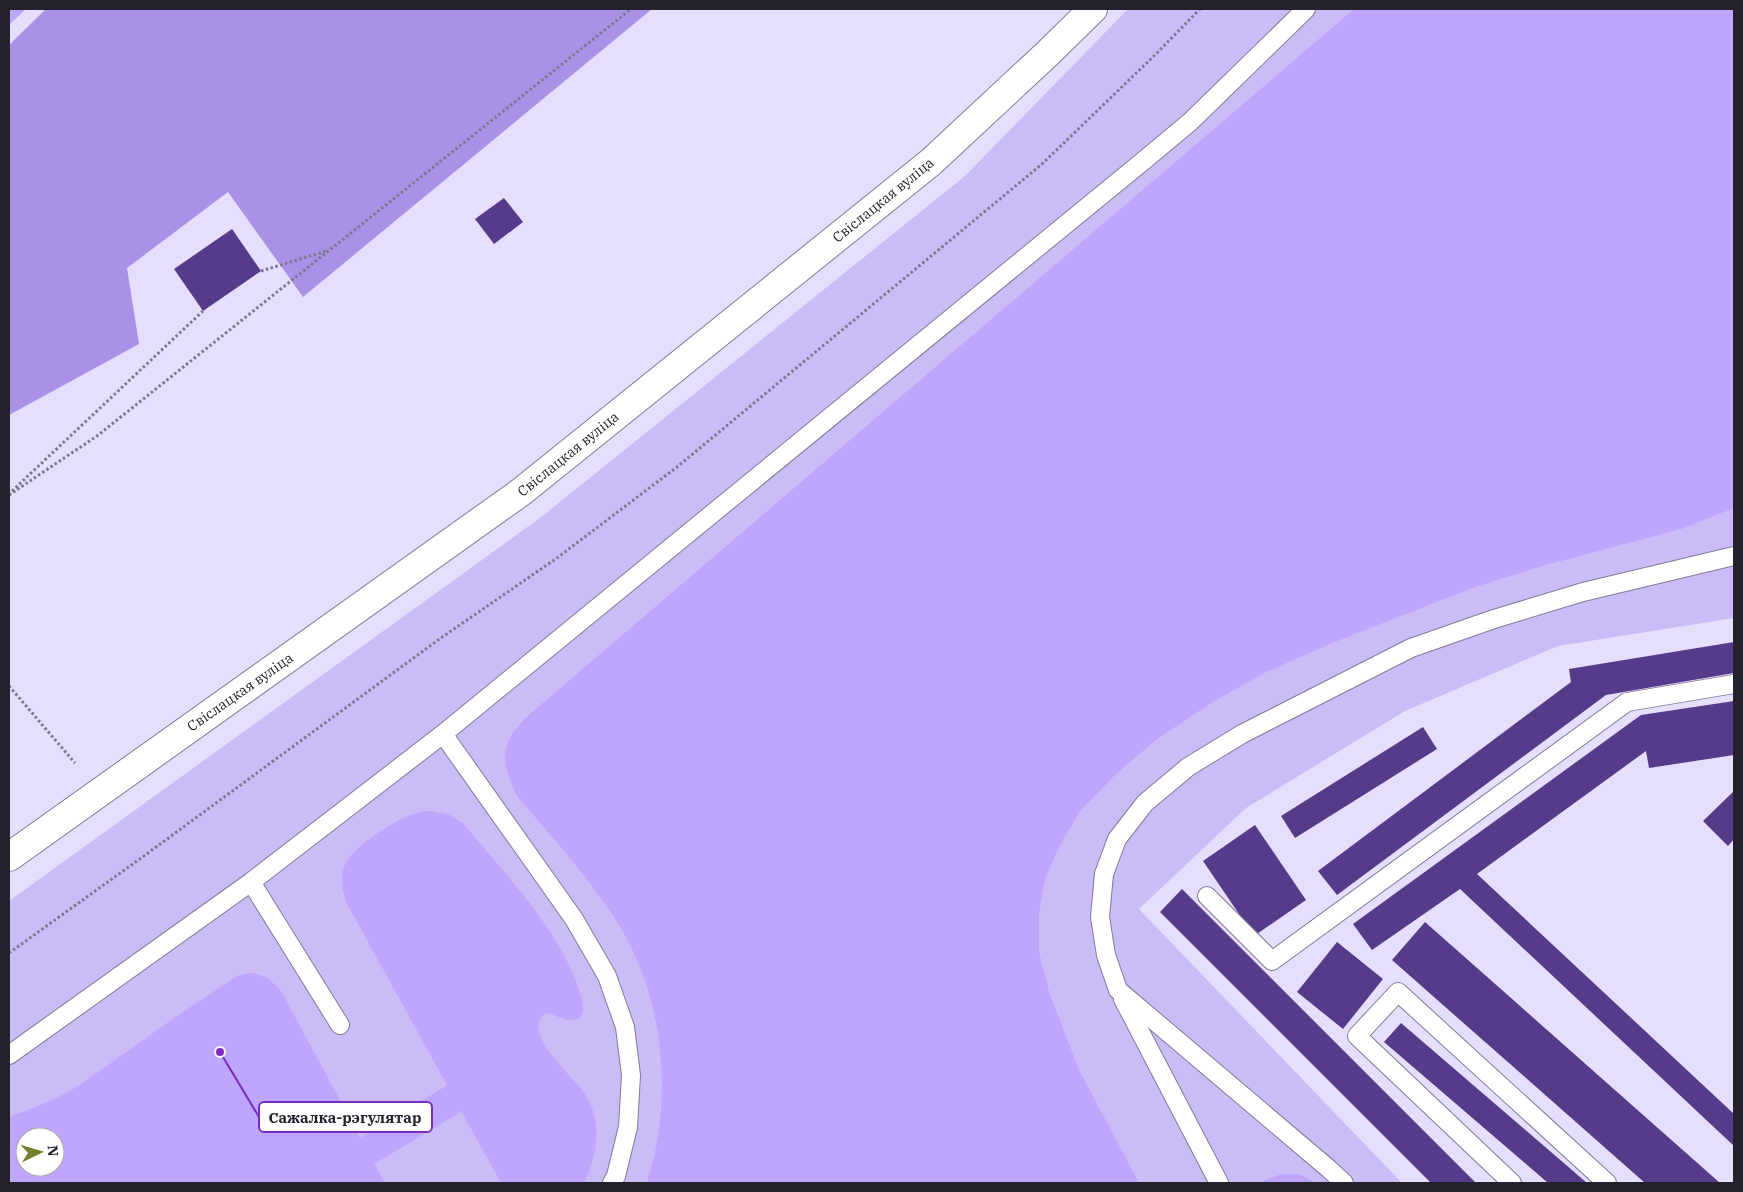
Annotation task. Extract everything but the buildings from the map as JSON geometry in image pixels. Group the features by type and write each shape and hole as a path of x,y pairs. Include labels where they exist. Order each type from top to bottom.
{"main road":[{"name":"Свіслацкая вуліца","path":"9,857 521,492 931,162 1092,9"}],"lane":[{"path":"9,1055 251,882 442,734 1190,122 1306,9"},
{"path":"1219,1183 1118,990 1106,955 1100,917 1104,874 1117,839 1145,803 1188,767 1242,734 1410,648 1494,619 1583,592 1734,556"},
{"path":"1207,896 1272,961 1627,702 1734,684"},
{"path":"442,734 574,919 607,976 625,1027 631,1075 628,1127 616,1176 612,1183"},
{"path":"251,882 340,1025"},
{"path":"1118,990 1344,1183"},
{"path":"1512,1183 1357,1036 1398,992 1607,1183"}],"path":[{"path":"9,495 97,436 631,9"},
{"path":"9,953 148,854 438,640 557,558 677,467 1042,164 1200,9"},
{"path":"261,271 329,250"},
{"path":"9,495 203,311"},
{"path":"9,686 75,763"}],"shaded area":[{"path":"9,9 26,9 9,25"},
{"path":"46,9 652,9 303,297 228,192 127,268 139,344 9,415 9,45"},
{"path":"1128,9 1734,9 1734,618 1558,646 1405,711 1246,808 1139,909 1402,1183 9,1183 9,901 540,518 965,176"},
{"path":"1354,9 1734,9 1734,508 1681,529 1542,566 1475,587 1332,643 1266,672 1211,703 1157,739 1116,774 1080,811 1059,847 1045,879 1039,913 1039,952 1049,992 1079,1070 1139,1183 647,1183 655,1150 660,1116 662,1081 660,1047 654,1013 644,979 631,947 614,917 592,885 517,796 509,777 505,756 512,734 531,713"},
{"path":"432,811 448,814 463,823 513,882 546,925 571,970 582,999 583,1010 581,1016 575,1020 567,1020 546,1013 539,1020 538,1029 548,1050 588,1099 595,1117 596,1146 584,1183 501,1183 346,902 342,886 344,866 359,847 379,832 400,820 417,813"},
{"path":"249,973 263,976 270,981 281,991 385,1183 9,1183 9,1117 53,1100 80,1085 237,976"},
{"path":"1282,1174 1299,1174 1316,1183 1262,1183 1265,1180"}],"waterway":[{"path":"367,1151 455,1098"}],"place":[{"name":"Сажалка-рэгулятар","path":"220,1052"}]}
